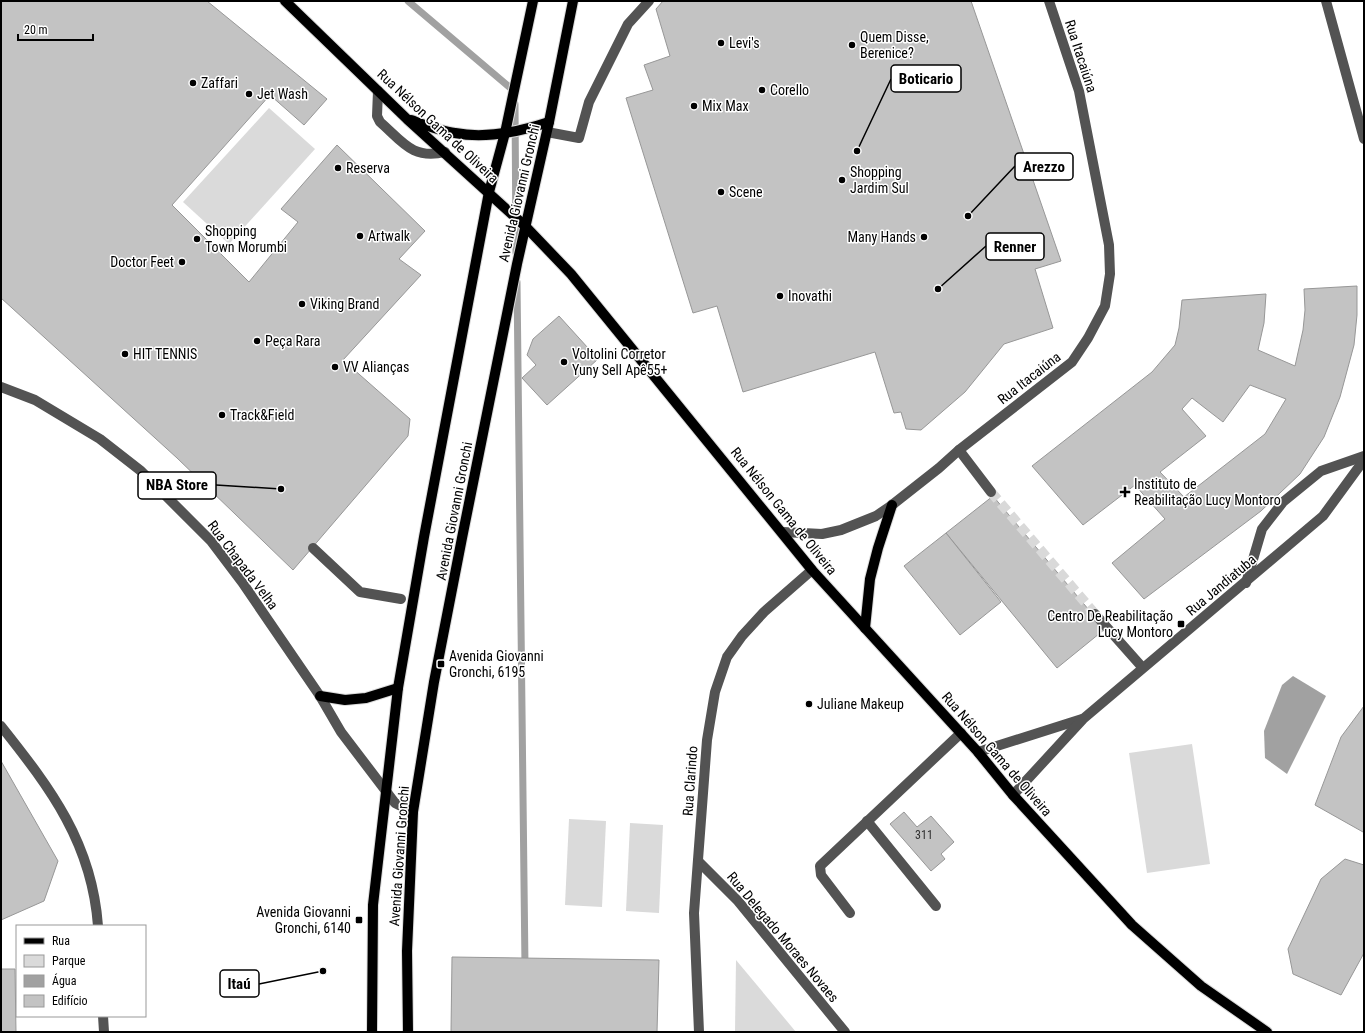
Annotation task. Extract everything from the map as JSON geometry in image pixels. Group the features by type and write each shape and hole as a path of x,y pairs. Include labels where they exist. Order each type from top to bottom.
{"main road":[{"name":"Rua Nélson Gama de Oliveira","path":"285,1 407,119 490,192 571,274 783,532 812,570 961,733 1013,795 1132,925 1201,986 1267,1032"},
{"name":"Avenida Giovanni Gronchi","path":"372,1032 373,906 398,688 424,537 490,192 505,133 533,1"},
{"name":"Avenida Giovanni Gronchi","path":"408,1032 407,951 413,812 434,682 525,226 548,127 573,1"},
{"path":"407,119 455,133 477,135 548,127"},
{"path":"866,628 870,579 892,505"},
{"path":"320,696 344,700 366,698 398,688"}],"street":[{"path":"548,127 579,138 588,102 628,24 649,1"},
{"name":"Rua Itacaiúna","path":"783,532 822,534 841,530 876,516 892,505 939,468 959,450 1072,362 1088,338 1104,306 1110,274 1110,245 1079,90 1049,1"},
{"path":"1326,1 1364,139"},
{"path":"378,90 377,116 380,122 413,152 430,154 445,152"},
{"name":"Rua Chapada Velha","path":"1,387 36,400 100,439 141,471 211,541 242,582 320,696 341,732 395,802 413,812"},
{"path":"959,450 991,492"},
{"path":"1246,583 1262,528 1283,502 1321,471 1364,456"},
{"name":"Rua Jandiatuba","path":"1013,795 1084,719 1142,667 1246,583 1322,516 1364,460"},
{"path":"313,548 360,592 401,600"},
{"name":"Rua Clarindo","path":"700,1032 694,912 707,740 715,692 727,657 742,636 812,570"},
{"path":"1095,614 1142,667"},
{"name":"Rua Jandiatuba","path":"978,752 1084,719"},
{"path":"1,726 59,802 82,849 91,878 98,925"},
{"path":"850,913 822,875 820,866 961,733"},
{"path":"867,821 936,906"},
{"name":"Rua Delegado Moraes Novaes","path":"698,861 738,901 846,1032"},
{"path":"103,1017 104,1032"}],"green space":[{"path":"269,108 315,149 229,244 183,202"},
{"path":"1192,744 1210,864 1147,873 1129,753"},
{"path":"569,819 606,821 602,907 565,905"},
{"path":"630,823 663,825 659,913 626,911"},
{"path":"736,960 796,1032 735,1032"}],"water":[{"path":"1293,676 1326,696 1287,774 1265,758 1264,731 1282,685"}],"building":[{"path":"1,1 207,1 327,99 304,125 270,95 172,205 249,282 298,222 281,209 337,145 425,231 399,259 421,275 343,360 410,419 408,436 293,570 177,458 1,298"},
{"name":"Shopping Jardim Sul","path":"663,1 971,1 1061,261 1035,269 1053,328 1004,344 965,392 921,430 906,429 901,412 894,413 875,352 743,392 717,306 693,313 626,98 653,90 644,65 670,56 656,9"},
{"path":"1357,286 1357,315 1354,345 1340,397 1324,437 1300,474 1261,511 1144,599 1112,563 1165,519 1135,485 1083,525 1032,466 1152,372 1175,345 1179,328 1182,300 1266,294 1264,323 1258,350 1295,366 1303,330 1305,310 1304,289","holes":["1250,385 1286,399 1265,434 1184,497 1160,472 1206,436 1182,409 1192,398 1223,422"]},
{"name":"Voltolini Corretor Yuny Sell Apê55+","path":"559,316 598,359 547,405 522,378 536,365 527,355 533,339"},
{"path":"993,496 1105,629 1057,668 946,533"},
{"path":"946,533 1001,602 960,635 904,566"},
{"path":"1364,706 1363,832 1315,805 1341,737"},
{"path":"1,761 58,861 44,901 1,920"},
{"path":"904,812 917,827 931,816 954,842 941,854 945,859 931,871 890,824"},
{"path":"1345,859 1364,865 1364,953 1341,995 1293,974 1288,949 1321,879"},
{"path":"452,957 659,960 657,1032 451,1032"},
{"path":"1,969 15,969 16,1032 1,1032"}],"waterway":[{"path":"408,1 514,91 514,93"},
{"path":"515,104 516,253"},
{"path":"517,282 525,967"}],"tunnel":[{"path":"991,492 1095,614"}],"place":[{"name":"Levi's","path":"721,43"},
{"name":"Quem Disse, Berenice?","path":"852,45"},
{"name":"Zaffari","path":"193,83"},
{"name":"Corello","path":"762,90"},
{"name":"Jet Wash","path":"249,94"},
{"name":"Mix Max","path":"694,106"},
{"name":"Boticario","path":"857,151"},
{"name":"Reserva","path":"338,168"},
{"name":"Shopping Jardim Sul","path":"842,180"},
{"name":"Scene","path":"721,192"},
{"name":"Arezzo","path":"968,216"},
{"name":"Artwalk","path":"360,236"},
{"name":"Many Hands","path":"924,237"},
{"name":"Shopping Town Morumbi","path":"197,239"},
{"name":"Doctor Feet","path":"182,262"},
{"name":"Renner","path":"938,289"},
{"name":"Inovathi","path":"780,296"},
{"name":"Viking Brand","path":"302,304"},
{"name":"Peça Rara","path":"257,341"},
{"name":"HIT TENNIS","path":"125,354"},
{"name":"Voltolini Corretor Yuny Sell Apê55+","path":"564,362"},
{"name":"VV Alianças","path":"335,367"},
{"name":"Track&Field","path":"222,415"},
{"name":"NBA Store","path":"281,489"},
{"name":"Instituto de Reabilitação Lucy Montoro","path":"1125,492"},
{"name":"Centro De Reabilitação Lucy Montoro","path":"1181,624"},
{"name":"Avenida Giovanni Gronchi, 6195","path":"441,664"},
{"name":"Juliane Makeup","path":"809,704"},
{"name":"Avenida Giovanni Gronchi, 6140","path":"359,920"},
{"name":"Itaú","path":"323,971"}]}
